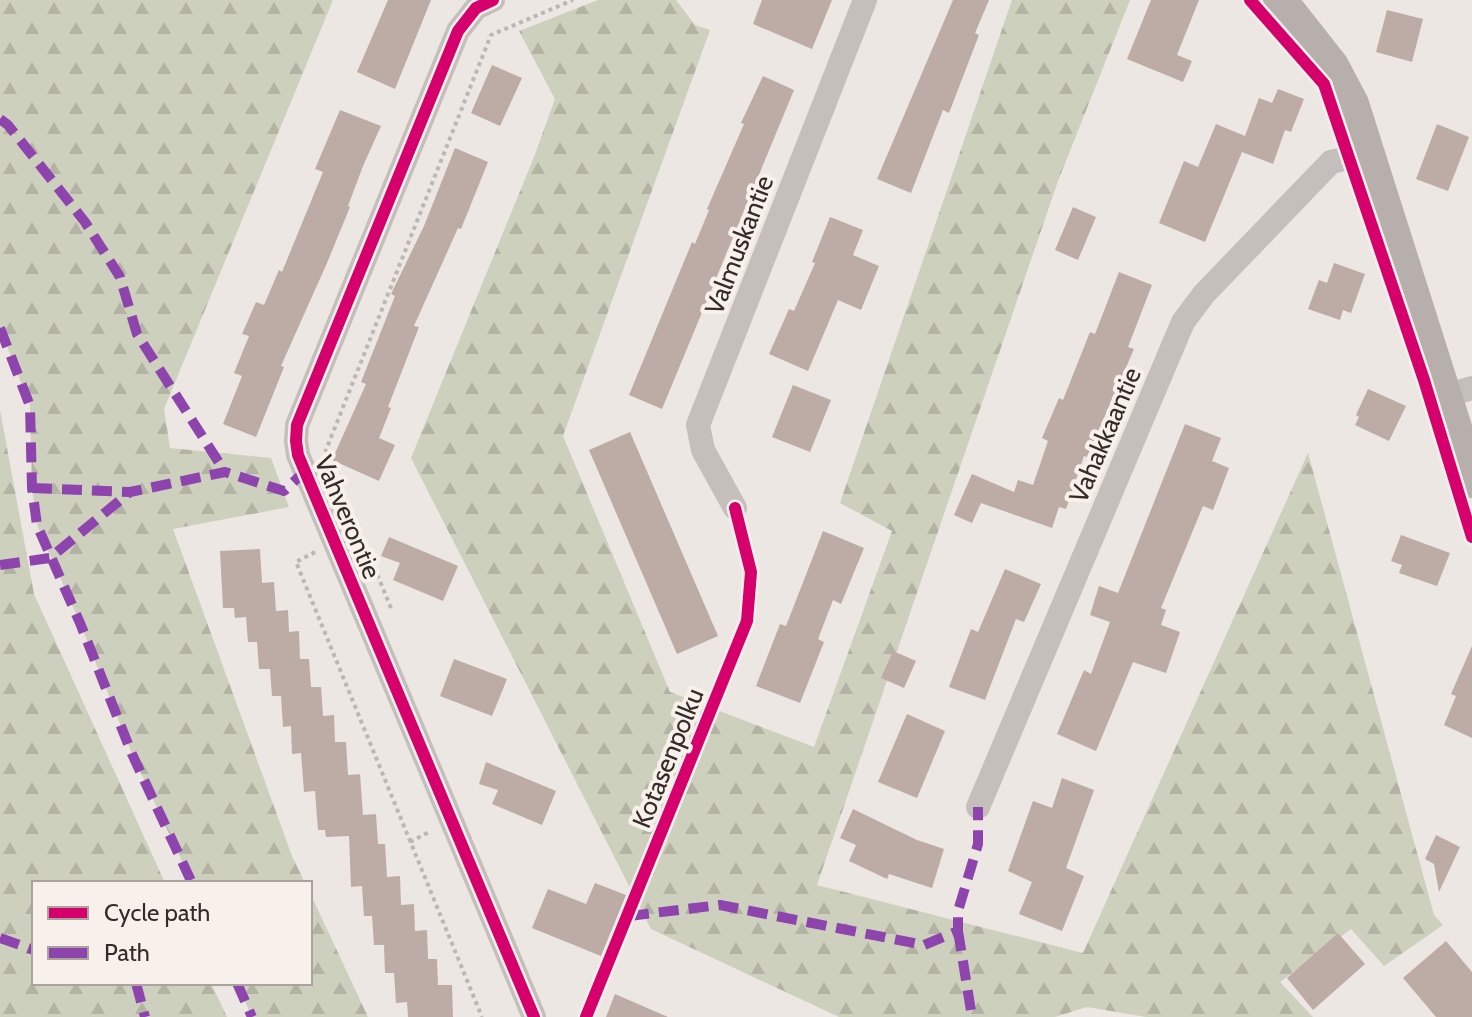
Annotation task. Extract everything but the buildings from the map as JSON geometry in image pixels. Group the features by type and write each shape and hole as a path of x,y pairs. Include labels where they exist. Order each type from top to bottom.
{"street":[{"name":"Vahverontie","path":"493,0 476,8 458,31 297,425 296,441 298,455 534,1017"},
{"name":"Valmuskantie","path":"735,508 703,450 698,425 865,0"},
{"path":"1280,0 1332,66 1352,104 1459,392 1472,481"},
{"name":"Vahakkaantie","path":"978,807 1183,322 1204,294 1331,162 1348,158 1367,147"}],"path":[{"path":"392,610 326,450 491,35 573,0"},
{"path":"335,543 296,562 482,1017"}],"green space":[{"path":"0,0 333,0 164,409 170,448 271,458 289,507 173,529 292,856 304,881 191,881 132,754 37,525 32,488 30,406 0,328"},
{"path":"598,0 676,0 695,25 710,30 563,436 670,692 814,747 892,531 840,503 1012,0 1130,0 1058,181 817,885 1083,953 1308,453 1434,915 1443,925 1384,966 1351,929 1280,982 1313,1017 1146,1017 1087,1007 1055,1017 839,1017 651,929 411,458 555,99 519,31"},
{"path":"0,410 34,594 164,881 32,881 32,985 212,985 227,1017 0,1017"},
{"path":"312,897 368,1017 252,1017 238,985 312,985"}],"marked path":[{"path":"0,119 85,222 120,277 137,334 225,472"},
{"path":"0,328 30,406 32,488 37,525 132,754 191,881"},
{"path":"32,488 130,492 225,472 284,491 305,471"},
{"path":"0,565 50,558 130,492"},
{"path":"629,916 720,905 924,945 958,931 958,911 978,844 978,807"},
{"path":"958,931 972,1017"},
{"path":"0,938 32,949"},
{"path":"137,985 145,1017"},
{"path":"238,985 252,1017"}],"cycle path":[{"path":"493,0 476,8 458,31 297,425 296,441 298,455 534,1017"},
{"path":"1250,0 1324,84 1424,380 1472,537"},
{"name":"Kotasenpolku","path":"586,1017 747,621 751,572 735,508"}]}
